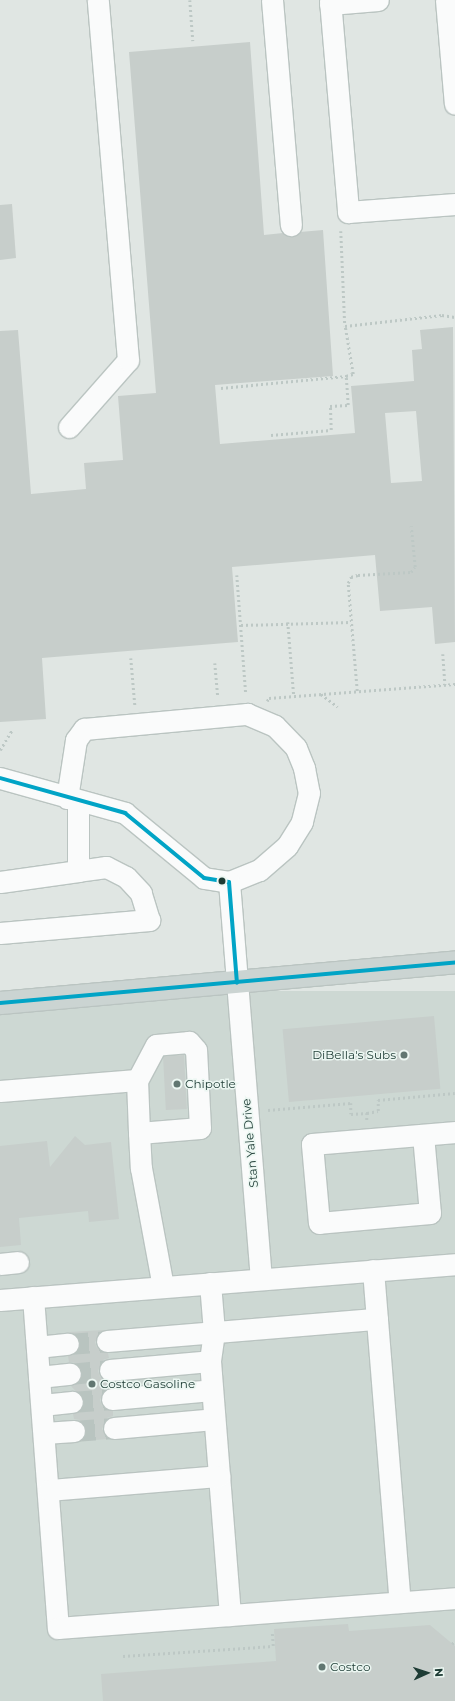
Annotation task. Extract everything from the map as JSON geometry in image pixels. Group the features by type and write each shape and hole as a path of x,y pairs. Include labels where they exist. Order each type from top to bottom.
{"main road":[{"path":"0,1003 237,983 455,962"}],"street":[{"path":"70,428 128,360 98,0"},
{"path":"272,0 291,225"},
{"path":"378,0 330,2 348,212 455,204"},
{"path":"446,0 455,104"},
{"path":"0,778 72,799 125,813 204,878 229,882 259,870 287,846 302,822 309,793 296,748 275,726 247,714 84,729 76,740 72,799 78,871"},
{"path":"0,882 106,867 126,877 141,893 149,920 0,933"},
{"name":"Stan Yale Drive","path":"229,882 261,1278"},
{"path":"139,1133 200,1128 201,1120 196,1050 189,1042 156,1044 137,1080 139,1133 141,1168 164,1286"},
{"path":"0,1091 137,1080"},
{"path":"423,1135 430,1212 319,1223 312,1144 455,1132"},
{"path":"0,1300 261,1278 455,1264"},
{"path":"373,1270 400,1602"},
{"path":"210,1283 214,1332 210,1361 230,1615"},
{"path":"33,1297 49,1490 58,1628 455,1598"},
{"path":"107,1341 377,1319"},
{"path":"37,1347 68,1344"},
{"path":"110,1370 210,1361"},
{"path":"39,1376 70,1374"},
{"path":"112,1399 212,1390"},
{"path":"42,1405 72,1402"},
{"path":"114,1428 214,1419"},
{"path":"44,1433 74,1431"},
{"path":"49,1490 219,1476"}],"path":[{"path":"190,0 194,41"},
{"path":"221,388 346,376 353,374 345,326 341,226 348,212"},
{"path":"345,326 442,316 455,317"},
{"path":"271,435 331,430 330,406 348,405 346,376"},
{"path":"358,691 348,583 351,577 410,572 415,566 412,526"},
{"path":"237,575 246,698"},
{"path":"241,625 288,622 305,626 351,622"},
{"path":"288,622 294,696"},
{"path":"443,654 445,684"},
{"path":"131,658 135,706"},
{"path":"215,663 218,697"},
{"path":"265,704 269,698 455,684"},
{"path":"320,694 338,707"},
{"path":"0,750 12,730"},
{"path":"266,1110 351,1103 351,1114 367,1113 378,1111 378,1100 455,1093"},
{"path":"367,1113 369,1139"},
{"path":"123,1656 273,1646 272,1628 280,1627"},
{"path":"452,1644 455,1641"}],"shaded area":[{"path":"0,991 455,991 455,1701 0,1701"}],"building":[{"path":"250,42 264,235 283,233 292,237 300,232 323,230 333,376 215,385 220,444 355,433 351,386 414,381 412,350 422,349 420,330 453,327 455,642 435,644 432,607 380,611 375,555 232,567 238,642 42,658 46,719 0,722 0,331 18,330 31,494 86,489 84,463 123,460 118,396 156,393 129,52","holes":["416,411 422,481 391,483 385,413"]},
{"path":"12,204 16,258 0,260 0,205"},
{"path":"434,1016 440,1089 289,1102 283,1029"},
{"name":"Chipotle","path":"184,1055 187,1109 166,1110 163,1056"},
{"path":"75,1136 85,1145 111,1142 119,1219 89,1222 88,1211 19,1218 21,1245 0,1247 0,1146 47,1141 50,1167"},
{"path":"104,1330 95,1342 97,1348 108,1353 109,1358 103,1360 98,1371 100,1377 111,1382 111,1387 105,1389 100,1400 102,1406 113,1411 113,1416 107,1418 102,1429 109,1439 80,1441 86,1430 80,1420 74,1419 73,1414 83,1407 84,1400 71,1386 81,1379 82,1372 75,1363 69,1362 68,1356 75,1354 80,1342 69,1332"},
{"name":"Costco","path":"348,1624 349,1631 430,1625 455,1646 455,1701 103,1701 101,1674 276,1661 274,1629"}],"tunnel":[{"path":"68,1344 107,1341"},
{"path":"70,1374 110,1370"},
{"path":"72,1402 112,1399"},
{"path":"74,1431 114,1428"}],"transit line":[{"path":"0,778 125,813 204,878 229,882"},
{"path":"229,882 237,983"},
{"path":"0,1003 455,962"}],"place":[{"name":"DiBella's Subs","path":"404,1055"},
{"name":"Chipotle","path":"177,1084"},
{"name":"Costco Gasoline","path":"92,1384"},
{"name":"Costco","path":"322,1667"}]}
